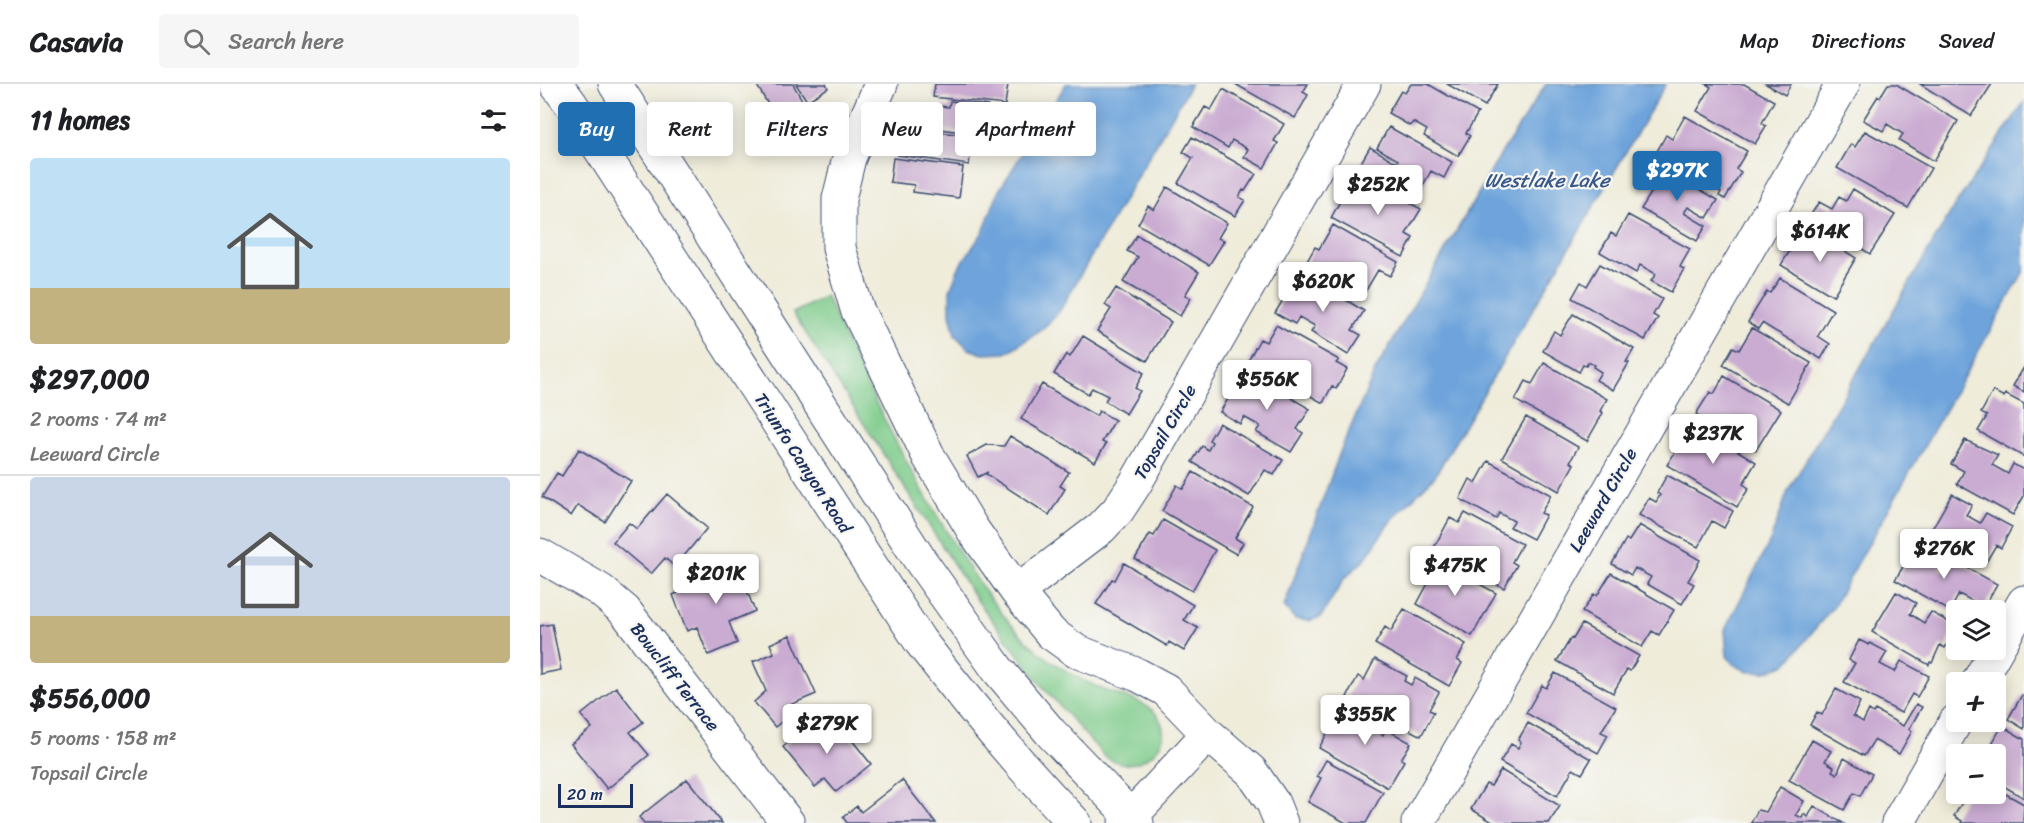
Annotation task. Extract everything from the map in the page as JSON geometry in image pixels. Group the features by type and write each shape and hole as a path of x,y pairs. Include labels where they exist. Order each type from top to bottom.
{"street":[{"name":"Triunfo Canyon Road","path":"556,84 915,634 978,716 1026,772 1075,823"},
{"path":"615,84 920,560 959,617 998,670 1130,821 1208,734"},
{"path":"881,84 849,158 840,199 839,248 856,309 929,457 973,530 1017,592 1051,633 1076,651 1137,675 1166,690 1208,734 1251,771 1273,803 1281,823"},
{"name":"Topsail Circle","path":"1017,592 1101,528 1118,510 1136,484 1364,84"},
{"name":"Leeward Circle","path":"1418,823 1843,84"},
{"name":"Bowcliff Terrace","path":"540,555 600,590 625,611 788,823"},
{"path":"1984,672 2024,602"},
{"path":"1898,823 1950,732"}],"green space":[{"path":"826,296 899,447 948,534 989,597 1025,639 1061,668 1108,691 1140,703 1154,712 1162,724 1163,736 1157,749 1146,759 1125,764 1104,756 1043,687 976,599 793,313"}],"water":[{"path":"1066,84 1191,84 1059,312 1042,330 1006,353 983,354 969,349 955,335 950,314 950,290 959,267 983,232 998,192 1021,156 1096,156 1096,102 1055,102"},
{"name":"Westlake Lake","path":"1546,84 1666,84 1435,476 1390,522 1365,559 1344,579 1321,617 1309,621 1295,619 1284,606 1340,452 1375,371 1504,149"},
{"path":"2024,102 2024,271 1833,607 1786,664 1766,672 1748,672 1733,664 1727,656 1725,630 1771,539 1788,491 1952,210"}],"building":[{"path":"756,84 793,84 802,100 801,102 767,102"},
{"path":"796,84 826,84 828,88 807,101"},
{"path":"935,84 1008,84 1005,102 978,102 933,97"},
{"path":"1235,84 1308,84 1303,92 1308,95 1295,118"},
{"path":"1411,84 1428,84 1478,113 1466,133 1470,136 1458,156 1424,136 1427,130 1413,122 1410,126 1388,113 1401,91 1405,93"},
{"path":"1447,84 1498,84 1485,106"},
{"path":"1706,84 1744,84 1774,101 1762,123 1766,126 1755,144 1697,111 1711,87"},
{"path":"1766,84 1791,84 1785,95"},
{"path":"1888,84 1896,84 1958,121 1934,161 1899,140 1903,134 1887,124 1883,131 1863,120"},
{"path":"1920,84 1992,84 1971,116"},
{"path":"1223,89 1284,124 1274,141 1278,143 1264,168 1244,157 1248,149 1232,140 1228,148 1193,127 1205,107 1211,110"},
{"path":"950,101 958,102 955,102 955,131 943,129 943,106 949,107"},
{"path":"1685,116 1747,151 1736,169 1741,172 1725,199 1719,196 1721,192 1655,155 1666,135 1672,139"},
{"path":"1389,127 1452,162 1444,178 1431,171 1416,198 1359,166 1370,147 1397,163 1398,160 1377,148"},
{"path":"1865,131 1931,168 1908,208 1837,168 1851,144 1855,147"},
{"path":"943,132 955,134 955,156 970,156 969,165 905,156 943,156"},
{"path":"1192,137 1256,174 1239,197 1245,200 1235,216 1178,183 1193,158 1183,152"},
{"path":"893,158 963,167 959,198 913,192 914,185 890,182"},
{"path":"1654,163 1718,200 1707,218 1688,207 1684,213 1706,226 1697,241 1641,209 1656,185 1646,179"},
{"path":"1359,176 1421,209 1406,234 1413,238 1403,257 1331,218 1345,192 1350,194"},
{"path":"1167,187 1227,223 1218,238 1224,241 1209,265 1138,224 1148,206 1154,210"},
{"path":"1853,189 1895,215 1870,254 1810,216 1819,202 1832,209 1839,197 1846,201"},
{"path":"1628,215 1690,249 1680,267 1684,269 1671,292 1651,281 1656,274 1640,265 1636,273 1600,252 1611,233 1616,236"},
{"path":"1333,225 1398,262 1390,276 1378,270 1362,297 1305,265 1315,247 1319,249"},
{"path":"1811,230 1856,258 1833,296 1781,265 1794,244 1800,248"},
{"path":"1137,235 1199,272 1185,295 1191,298 1180,316 1123,282 1138,257 1127,251"},
{"path":"1600,264 1662,299 1653,315 1658,318 1645,340 1572,298 1581,282 1587,286"},
{"path":"1304,274 1364,311 1352,330 1361,335 1348,355 1311,332 1315,326 1299,317 1295,324 1275,313 1291,287 1294,289"},
{"path":"1780,278 1833,310 1818,336 1830,344 1821,359 1762,323 1758,329 1748,322 1767,291 1770,293"},
{"path":"1116,288 1171,322 1147,361 1097,331 1111,309 1105,305"},
{"path":"1573,314 1634,349 1626,362 1629,363 1613,390 1596,380 1601,372 1593,367 1594,365 1588,362 1579,372 1543,351 1554,331 1560,335"},
{"path":"1276,325 1339,360 1336,363 1347,369 1336,389 1332,386 1323,403 1248,361 1260,339 1266,342"},
{"path":"1752,328 1811,363 1788,403 1723,365 1733,347 1739,350"},
{"path":"1083,336 1144,373 1135,388 1140,391 1126,414 1105,401 1108,396 1092,388 1088,394 1054,374 1066,354 1070,357"},
{"path":"1544,363 1607,399 1600,411 1603,413 1587,441 1515,400 1526,381 1532,384"},
{"path":"2024,367 2024,392 2013,386"},
{"path":"1247,372 1310,409 1297,429 1303,433 1291,452 1256,432 1260,426 1244,417 1240,424 1220,412 1234,389 1237,391"},
{"path":"1724,376 1781,410 1756,450 1696,414 1710,392 1714,394"},
{"path":"1042,384 1096,416 1099,411 1115,420 1102,442 1106,444 1095,462 1021,419"},
{"path":"1993,391 2004,397 2005,394 2024,404 2024,457 1978,431 1987,416 1981,413"},
{"path":"1526,417 1578,447 1570,462 1574,464 1559,491 1502,458"},
{"path":"1219,423 1283,460 1274,475 1265,470 1249,496 1192,462 1202,446 1208,450 1212,442 1209,440"},
{"path":"1696,425 1756,462 1743,484 1749,488 1737,507 1667,465 1682,441 1685,444"},
{"path":"1010,436 1069,472 1060,486 1065,489 1049,515 986,474 988,472 978,477 967,456 987,445 1004,446"},
{"path":"1965,440 1998,455 1992,465 2008,474 2013,464 2024,470 2024,496 2013,515 1957,484 1964,471 1951,464"},
{"path":"579,449 631,481 605,522 578,505 571,516 542,497 557,473 562,476"},
{"path":"1488,461 1551,495 1541,513 1546,515 1533,539 1510,527 1514,521 1499,513 1496,519 1460,499 1470,479 1476,483"},
{"path":"1193,472 1253,507 1235,538 1243,543 1236,554 1162,511 1177,485 1183,489"},
{"path":"1667,475 1733,511 1724,528 1712,521 1698,547 1639,515 1649,498 1656,502 1660,495 1657,493"},
{"path":"667,494 707,528 675,567 665,558 651,574 613,542 629,523 637,529"},
{"path":"1952,494 1972,505 1966,515 1980,523 1986,513 2012,527 2001,548 1996,545 1985,564 1929,534"},
{"path":"1465,513 1522,544 1512,562 1517,565 1504,588 1469,569 1467,573 1431,553 1450,518 1459,523"},
{"path":"1163,520 1215,550 1192,591 1135,559 1150,534 1154,536"},
{"path":"1639,525 1700,560 1688,581 1694,584 1682,604 1647,584 1651,577 1635,568 1631,575 1612,564 1626,539 1629,541"},
{"path":"1921,542 1945,555 1938,568 1944,572 1946,569 1950,570 1955,561 1997,584 1988,600 1971,600 1959,594 1956,600 1946,600 1946,609 1895,580 1904,565 1907,567"},
{"path":"733,556 755,611 729,622 737,643 708,655 697,627 687,631 673,595 706,580 702,569"},
{"path":"1430,557 1496,593 1472,636 1417,604 1432,576 1422,571"},
{"path":"1124,563 1193,605 1184,620 1198,628 1184,651 1169,642 1167,646 1096,604 1112,579 1115,580"},
{"path":"1611,573 1674,610 1659,635 1652,631 1642,647 1582,612 1594,594 1597,596"},
{"path":"1896,592 1916,603 1910,614 1924,623 1931,612 1946,620 1946,646 1945,648 1940,645 1929,665 1872,632"},
{"path":"1404,609 1466,644 1457,660 1462,663 1449,686 1375,644 1385,627 1391,631"},
{"path":"552,624 561,670 540,674 540,626"},
{"path":"1582,624 1639,656 1630,671 1627,669 1613,693 1557,661"},
{"path":"790,635 816,694 792,704 796,710 775,727 754,702 766,691 753,662 774,653 770,644"},
{"path":"1859,640 1887,652 1880,664 1895,672 1901,661 1929,676 1917,697 1912,694 1901,713 1844,682 1855,663 1849,660"},
{"path":"1375,659 1407,676 1404,681 1411,685 1415,678 1439,692 1429,710 1434,712 1421,736 1400,725 1403,718 1388,709 1384,716 1347,697 1358,676 1364,680"},
{"path":"1555,673 1616,707 1601,732 1608,735 1598,753 1526,713 1542,685 1546,688"},
{"path":"616,687 643,722 630,732 649,755 607,789 571,744 592,728 581,715"},
{"path":"1836,689 1860,702 1853,716 1863,722 1869,710 1873,713 1875,710 1903,726 1916,704 1922,707 1909,729 1912,731 1899,754 1874,740 1864,756 1810,725 1817,712 1822,715"},
{"path":"2022,695 2024,696 2024,729 2008,719"},
{"path":"1344,704 1380,725 1377,731 1383,735 1386,729 1411,743 1401,759 1404,761 1388,788 1319,748"},
{"path":"831,714 871,764 836,792 825,779 815,787 783,747 806,728 809,732"},
{"path":"1528,723 1591,759 1582,774 1573,769 1557,796 1500,762 1511,744 1518,748 1521,742 1518,740"},
{"path":"2006,728 2024,739 2024,798 2006,787 2006,744 1992,744 1999,732 2006,732"},
{"path":"1812,740 1831,751 1825,761 1834,767 1832,771 1837,774 1844,758 1872,774 1860,796 1854,793 1844,810 1789,780"},
{"path":"1326,760 1383,792 1366,823 1346,823 1308,802 1321,778 1317,776"},
{"path":"1501,770 1560,806 1549,823 1494,823 1471,809 1486,784 1491,786"},
{"path":"687,779 722,823 644,823 639,817"},
{"path":"902,780 936,823 847,823 843,817 857,806 861,812"},
{"path":"1780,787 1804,801 1796,815 1802,818 1804,814 1808,817 1814,806 1843,823 1751,823 1758,810 1766,812"},
{"path":"2006,794 2024,804 2023,823 1961,823 1962,821 1954,816 1961,804 2006,804"}]}
